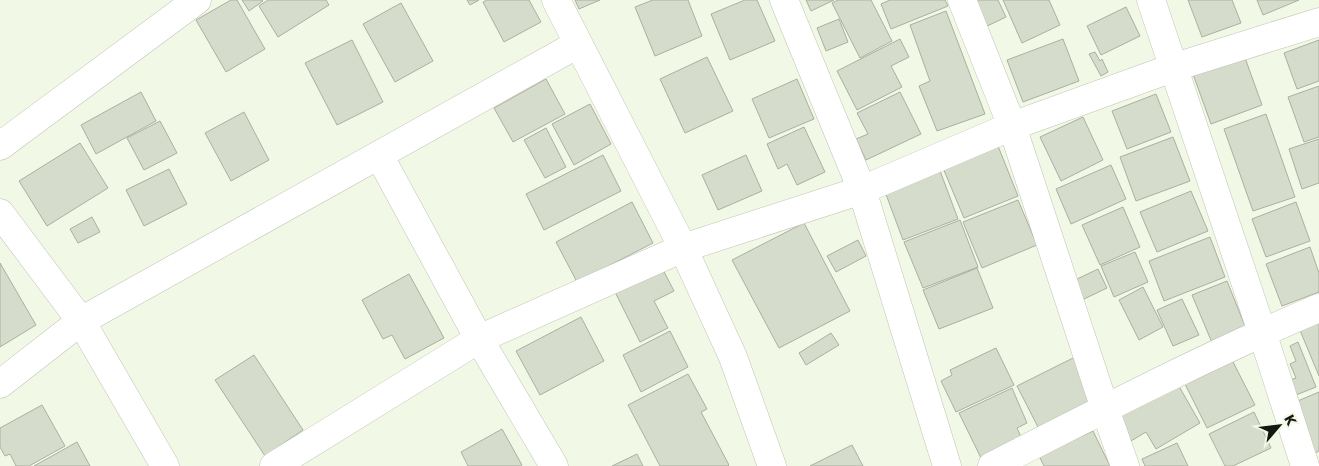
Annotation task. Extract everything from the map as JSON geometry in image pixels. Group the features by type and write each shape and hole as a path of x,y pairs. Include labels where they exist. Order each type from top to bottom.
{"street":[{"path":"0,146 197,0"},
{"path":"556,0 683,248 733,357 772,466"},
{"path":"784,0 862,190 947,466"},
{"path":"962,0 1012,126 1125,466"},
{"path":"1151,0 1305,466"},
{"path":"274,466 480,339 683,248 862,190 1012,126 1174,67 1319,22"},
{"path":"0,384 82,321 578,44"},
{"path":"378,155 480,339 554,466"},
{"path":"0,213 82,321 165,466"},
{"path":"992,466 1262,332 1319,308"}],"building":[{"path":"231,0 237,0 265,49 226,72 196,20"},
{"path":"242,0 262,0 263,1 249,11"},
{"path":"268,0 326,0 329,5 278,37 259,6"},
{"path":"467,0 479,0 470,5"},
{"path":"487,0 529,0 541,22 504,42 483,2"},
{"path":"575,0 600,0 579,9"},
{"path":"653,0 688,0 702,36 655,56 635,7"},
{"path":"745,0 757,0 775,41 730,60 711,14"},
{"path":"806,0 834,0 811,11"},
{"path":"838,0 871,0 892,41 860,58 832,3"},
{"path":"890,0 945,0 948,6 891,29 881,4"},
{"path":"970,0 998,0 1006,17 983,28"},
{"path":"1003,0 1049,0 1060,25 1022,43"},
{"path":"1188,0 1232,0 1241,23 1202,37"},
{"path":"1257,0 1299,0 1263,15"},
{"path":"401,3 433,61 395,82 363,24"},
{"path":"1126,7 1140,36 1101,55 1087,26"},
{"path":"946,11 985,114 937,131 919,86 930,81 910,25"},
{"path":"839,19 848,42 826,51 817,28"},
{"path":"900,39 909,57 891,66 902,87 857,110 837,71"},
{"path":"1063,39 1079,81 1023,102 1007,60"},
{"path":"352,40 383,102 337,125 305,63"},
{"path":"1319,40 1319,81 1297,89 1284,53"},
{"path":"1095,52 1100,61 1102,59 1108,72 1101,76 1089,54"},
{"path":"1244,55 1262,105 1211,124 1193,74"},
{"path":"707,57 733,111 685,133 660,79"},
{"path":"546,79 565,114 513,142 494,108"},
{"path":"797,79 814,119 769,138 752,99"},
{"path":"1319,86 1319,137 1304,142 1288,97"},
{"path":"141,92 156,121 96,154 81,125"},
{"path":"900,92 921,134 866,160 856,139 868,134 857,113"},
{"path":"1156,94 1171,132 1127,149 1112,111"},
{"path":"590,104 611,144 574,165 552,124"},
{"path":"244,112 269,160 231,181 205,133"},
{"path":"1266,114 1295,197 1253,211 1224,129"},
{"path":"1083,117 1103,160 1061,181 1040,137"},
{"path":"160,121 177,153 144,170 127,138"},
{"path":"804,127 825,172 797,185 787,164 778,169 767,144"},
{"path":"546,128 566,167 545,178 524,140"},
{"path":"1173,137 1190,181 1136,201 1120,157"},
{"path":"1319,139 1319,183 1302,189 1289,149"},
{"path":"80,143 108,188 47,226 19,181"},
{"path":"998,146 1018,196 964,218 943,168"},
{"path":"603,155 621,191 544,230 526,194"},
{"path":"746,155 762,191 718,210 702,175"},
{"path":"1111,165 1126,199 1071,224 1056,189"},
{"path":"939,168 958,219 903,240 884,189"},
{"path":"169,169 187,204 144,226 126,190"},
{"path":"1191,191 1208,231 1157,252 1140,212"},
{"path":"1018,200 1037,245 982,268 963,222"},
{"path":"632,202 653,243 577,282 556,242"},
{"path":"1296,202 1310,241 1266,257 1252,219"},
{"path":"1123,207 1140,247 1100,265 1082,225"},
{"path":"92,217 100,232 78,243 70,229"},
{"path":"960,220 978,267 923,288 904,242"},
{"path":"804,223 850,311 779,348 732,260"},
{"path":"1210,237 1225,277 1164,301 1149,261"},
{"path":"858,240 866,256 836,272 827,256"},
{"path":"1310,247 1319,273 1319,292 1282,306 1266,264"},
{"path":"1135,252 1148,282 1114,297 1101,266"},
{"path":"658,260 674,291 654,301 668,328 640,342 611,284"},
{"path":"0,263 36,325 0,347"},
{"path":"977,268 993,308 939,329 923,290"},
{"path":"1098,269 1107,288 1082,300 1073,281"},
{"path":"409,274 444,338 405,359 392,335 383,339 362,300"},
{"path":"1227,281 1247,331 1213,345 1192,295"},
{"path":"1143,287 1163,327 1139,340 1119,300"},
{"path":"1182,299 1199,335 1173,346 1157,310"},
{"path":"581,317 604,361 540,395 516,351"},
{"path":"1319,319 1319,376 1299,328"},
{"path":"670,331 688,367 641,392 623,355"},
{"path":"831,333 839,345 806,365 799,353"},
{"path":"1298,342 1316,387 1296,395 1290,380 1296,378 1290,364 1296,361 1290,346"},
{"path":"996,348 1014,385 956,412 941,381 952,375 950,370"},
{"path":"254,355 303,430 265,456 215,380"},
{"path":"1230,356 1255,405 1207,428 1183,380"},
{"path":"1075,357 1097,400 1039,429 1017,386"},
{"path":"688,374 707,409 701,412 728,466 660,466 628,405"},
{"path":"1176,381 1200,423 1156,449 1146,432 1131,441 1116,415"},
{"path":"1012,388 1027,423 1017,428 1022,439 981,458 959,413"},
{"path":"1319,392 1319,451 1313,454 1293,403"},
{"path":"42,405 65,446 29,466 16,466 10,454 5,456 0,447 0,428"},
{"path":"1254,412 1271,448 1233,466 1225,466 1209,434"},
{"path":"502,429 522,465 468,466 461,452"},
{"path":"1093,431 1110,466 1044,466 1039,456"},
{"path":"77,442 90,466 34,466"},
{"path":"1177,443 1188,466 1145,466 1142,459"},
{"path":"852,445 863,466 810,466"},
{"path":"637,454 643,466 612,466"}]}
